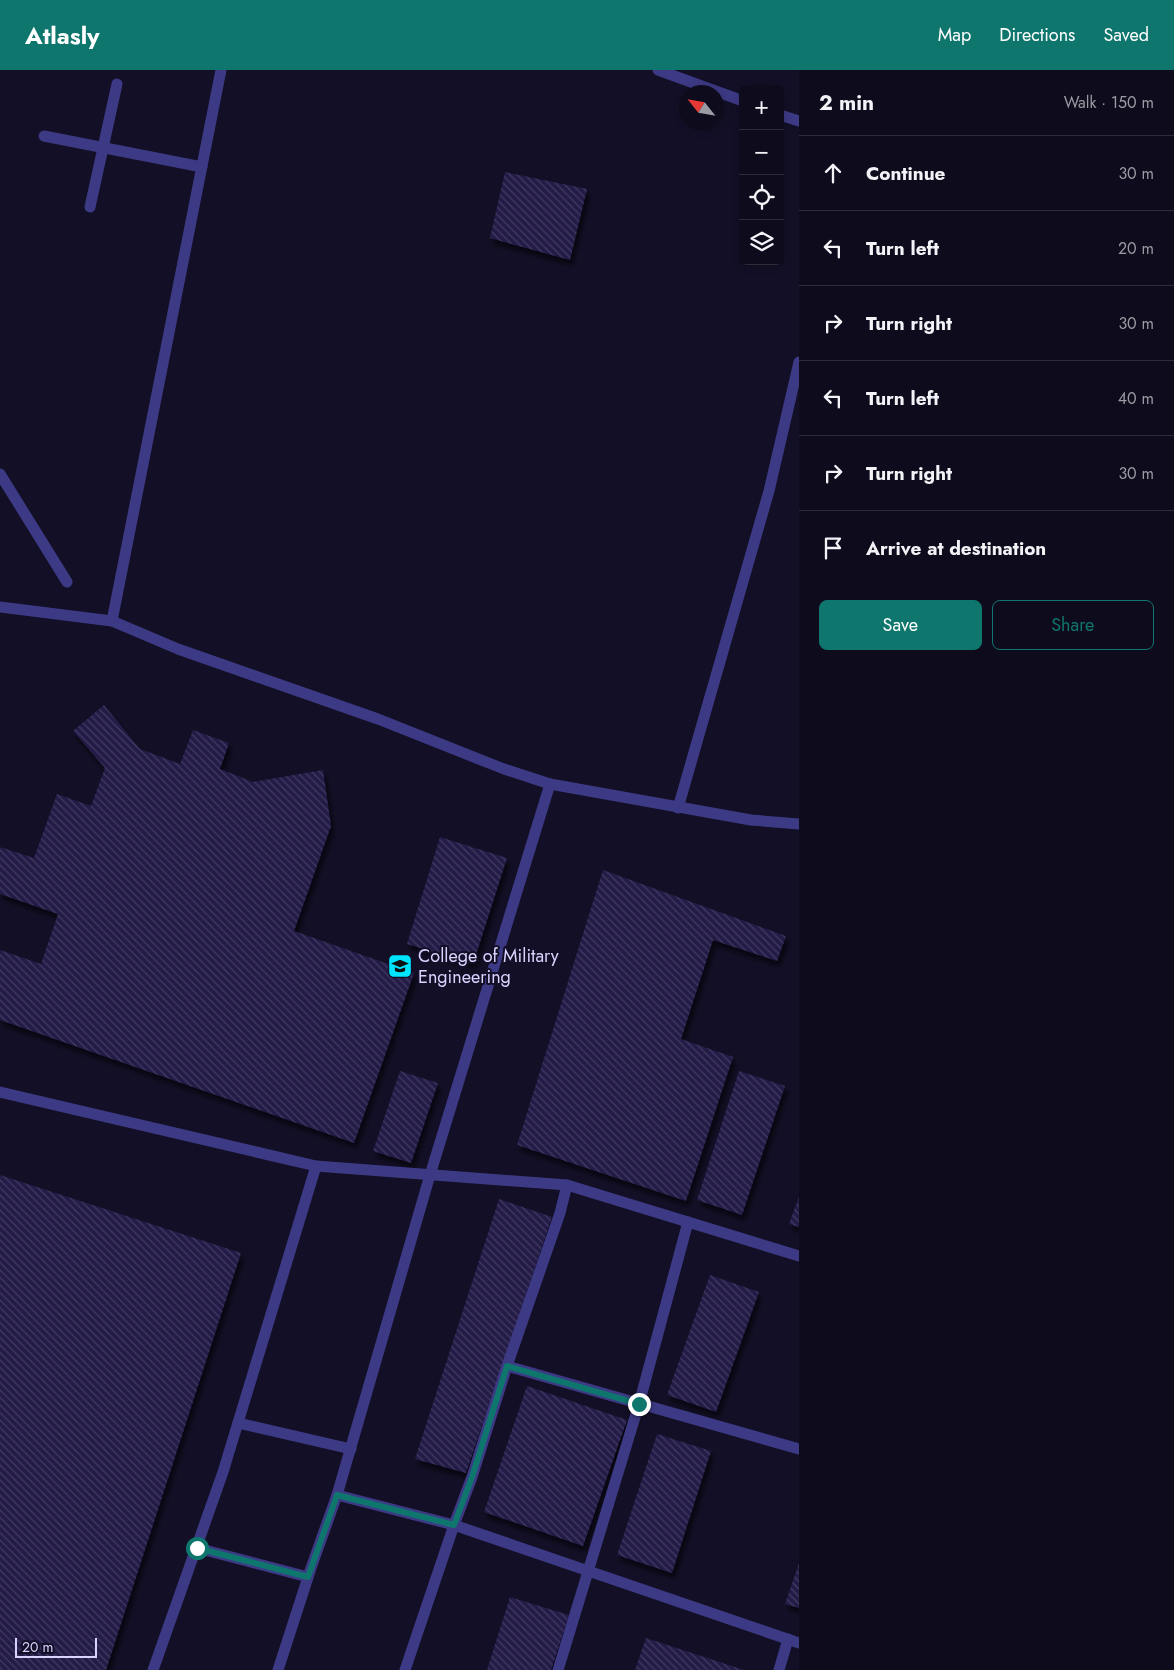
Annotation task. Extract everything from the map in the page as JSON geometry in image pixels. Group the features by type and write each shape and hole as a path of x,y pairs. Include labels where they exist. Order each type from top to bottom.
{"lane":[{"path":"112,621 222,70"},
{"path":"658,70 739,100"},
{"path":"90,207 117,84"},
{"path":"784,116 799,122"},
{"path":"44,136 202,167"},
{"path":"678,808 769,491 799,362"},
{"path":"0,474 67,582"},
{"path":"0,607 112,621 178,649 378,719 504,769 550,784 751,820 799,824"},
{"path":"278,1670 337,1495 430,1175 550,784"},
{"path":"0,1092 316,1166 567,1185 799,1256"},
{"path":"154,1670 223,1472 316,1166"},
{"path":"405,1670 472,1477 507,1366 560,1213 567,1185"},
{"path":"558,1670 639,1404 688,1222"},
{"path":"507,1366 799,1449"},
{"path":"238,1423 350,1448"},
{"path":"337,1495 454,1525 793,1641 779,1670"},
{"path":"197,1548 308,1577"}],"building":[{"path":"505,172 587,189 570,260 490,238"},
{"path":"104,705 140,749 180,764 193,730 229,743 220,769 253,782 323,770 331,826 294,931 414,973 354,1143 0,1020 0,950 41,964 58,914 0,894 0,847 34,858 57,794 91,806 105,768 73,731"},
{"path":"440,837 507,858 473,964 407,944"},
{"path":"603,870 786,936 777,961 713,940 681,1039 733,1057 686,1201 517,1145"},
{"path":"400,1071 438,1083 411,1163 373,1151"},
{"path":"739,1071 785,1086 742,1215 697,1200"},
{"path":"0,1175 241,1253 106,1670 0,1670"},
{"path":"799,1197 799,1227 789,1224"},
{"path":"499,1199 552,1217 466,1473 415,1459"},
{"path":"710,1275 759,1292 716,1412 667,1395"},
{"path":"527,1386 627,1420 583,1546 484,1512"},
{"path":"657,1434 711,1451 672,1573 617,1555"},
{"path":"799,1563 799,1608 785,1604"},
{"path":"510,1597 569,1615 551,1670 487,1670"},
{"path":"646,1638 744,1670 635,1670"}],"place":[{"name":"College of Military Engineering","path":"400,966"}],"route":[{"path":"197,1548 308,1577 337,1495 454,1525 472,1477 507,1366 639,1404"}]}
